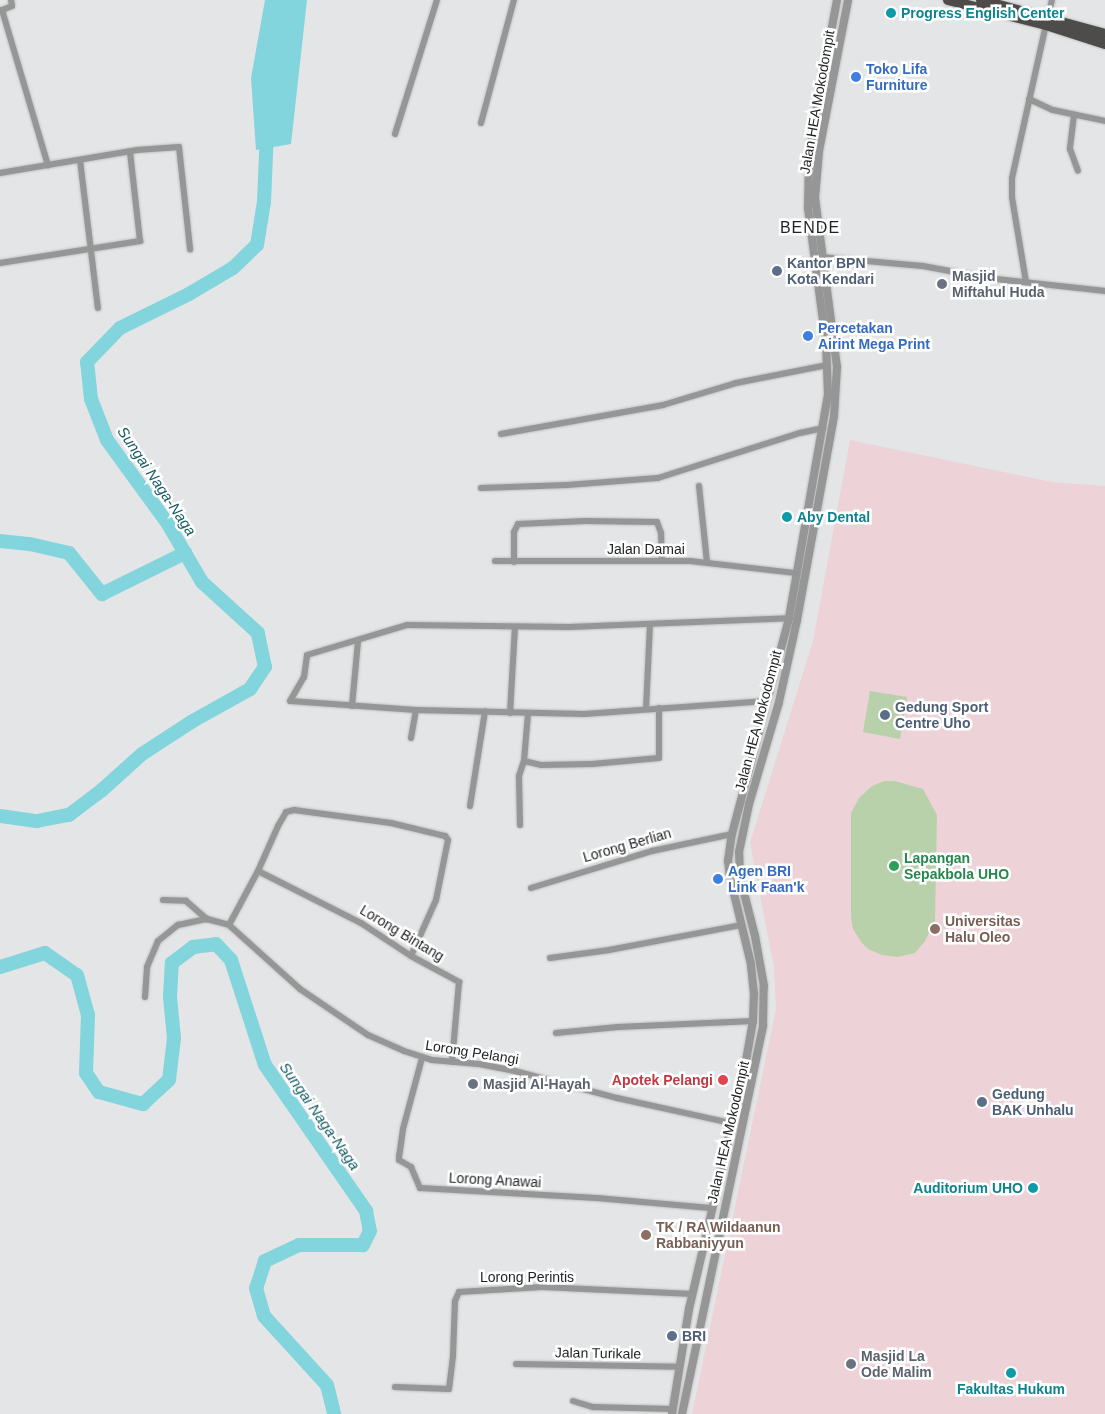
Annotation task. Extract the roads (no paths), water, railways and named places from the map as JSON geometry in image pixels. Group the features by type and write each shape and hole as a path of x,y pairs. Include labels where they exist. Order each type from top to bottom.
{"highway":[{"path":"948,0 1105,34"},
{"path":"981,0 1032,17"},
{"path":"1047,21 1105,44"}],"street":[{"path":"11,0 12,6 1,11 48,165"},
{"path":"395,134 437,0"},
{"path":"481,123 514,0"},
{"name":"Jalan HEA Mokodompit","path":"672,1412 699,1265 753,1021 754,994 751,964 728,861 732,834 789,618 828,394 827,365 808,208 811,143 837,0"},
{"name":"Jalan HEA Mokodompit","path":"682,1414 711,1268 758,1056 765,1001 751,922 740,877 740,838 780,700 834,416 837,367 815,198 820,144 848,0"},
{"path":"1026,282 1012,184 1052,0"},
{"path":"1029,99 1053,110 1105,121"},
{"path":"1074,115 1070,149 1078,171"},
{"path":"811,143 820,144"},
{"path":"0,173 130,152 180,148 190,249"},
{"path":"0,263 140,241 130,152"},
{"path":"80,160 89,250 98,308"},
{"path":"822,257 923,266 979,277 1105,291"},
{"path":"501,434 663,405 736,382 827,365"},
{"path":"481,488 652,479 800,433 823,428"},
{"path":"815,473 824,473"},
{"path":"699,486 707,562"},
{"path":"514,562 514,532 518,524 585,521 658,522 661,533 662,561"},
{"name":"Jalan Damai","path":"495,560 514,562 707,562 796,573"},
{"path":"780,700 584,714 416,710 290,702 304,677 307,655 358,642 407,625 514,627 789,618"},
{"path":"646,709 650,624"},
{"path":"510,713 514,627"},
{"path":"352,706 358,642"},
{"path":"524,761 541,764 592,764 659,758 660,708"},
{"path":"411,738 416,710"},
{"path":"470,806 485,711"},
{"path":"520,825 519,776 524,761 528,714"},
{"path":"229,925 258,871 286,812 294,810 391,823 445,836 448,840 436,900 411,956"},
{"name":"Lorong Berlian","path":"531,888 652,851 732,834"},
{"name":"Lorong Bintang","path":"258,871 361,923 411,956 459,982 452,1062"},
{"name":"Lorong Pelangi","path":"163,900 186,901 207,919 229,925 300,989 337,1015 368,1035 422,1058 511,1070 617,1098 731,1123"},
{"path":"145,997 147,967 158,941 178,925 207,919"},
{"path":"550,958 610,950 751,922"},
{"path":"556,1033 618,1027 753,1021"},
{"name":"Lorong Anawai","path":"422,1058 403,1129 399,1156 399,1160 411,1167 420,1188 597,1198 711,1208"},
{"path":"736,1102 747,1105"},
{"path":"699,1265 711,1268"},
{"name":"Lorong Perintis","path":"395,1386 445,1390 450,1387 455,1300 459,1292 542,1287 693,1294"},
{"name":"Jalan Turikale","path":"516,1364 680,1367"},
{"path":"573,1401 593,1407 672,1412"}],"water":[{"path":"265,0 307,0 291,144 256,150 251,78"}],"waterway":[{"name":"Sungai Naga-Naga","path":"0,816 37,821 69,815 102,790 142,754 191,722 250,689 265,667 258,633 202,582 168,524 107,440 91,399 87,362 120,328 189,294 233,268 257,245 264,202 267,131"},
{"path":"0,541 30,544 69,553 102,594 185,553"},
{"name":"Sungai Naga-Naga","path":"0,967 45,953 77,975 88,1015 86,1073 99,1092 143,1104 169,1080 174,1038 170,997 172,963 193,947 216,944 231,960 265,1065 366,1211 370,1231 363,1245 299,1245 265,1261 256,1288 264,1316 327,1385 334,1414"}],"place":[{"name":"Progress English Center","path":"891,13"},
{"name":"Toko Lifa Furniture","path":"856,77"},
{"name":"Kantor BPN Kota Kendari","path":"777,271"},
{"name":"Masjid Miftahul Huda","path":"942,284"},
{"name":"Percetakan Airint Mega Print","path":"808,336"},
{"name":"Aby Dental","path":"787,517"},
{"name":"Gedung Sport Centre Uho","path":"885,715"},
{"name":"Lapangan Sepakbola UHO","path":"894,866"},
{"name":"Agen BRI Link Faan'k","path":"718,879"},
{"name":"Universitas Halu Oleo","path":"935,929"},
{"name":"Apotek Pelangi","path":"723,1080"},
{"name":"Masjid Al-Hayah","path":"473,1084"},
{"name":"Gedung BAK Unhalu","path":"982,1102"},
{"name":"Auditorium UHO","path":"1033,1188"},
{"name":"TK / RA Wildaanun Rabbaniyyun","path":"646,1235"},
{"name":"BRI","path":"672,1336"},
{"name":"Masjid La Ode Malim","path":"851,1364"},
{"name":"Fakultas Hukum","path":"1011,1373"}],"district":[{"name":"BENDE","path":"810,228"}]}
